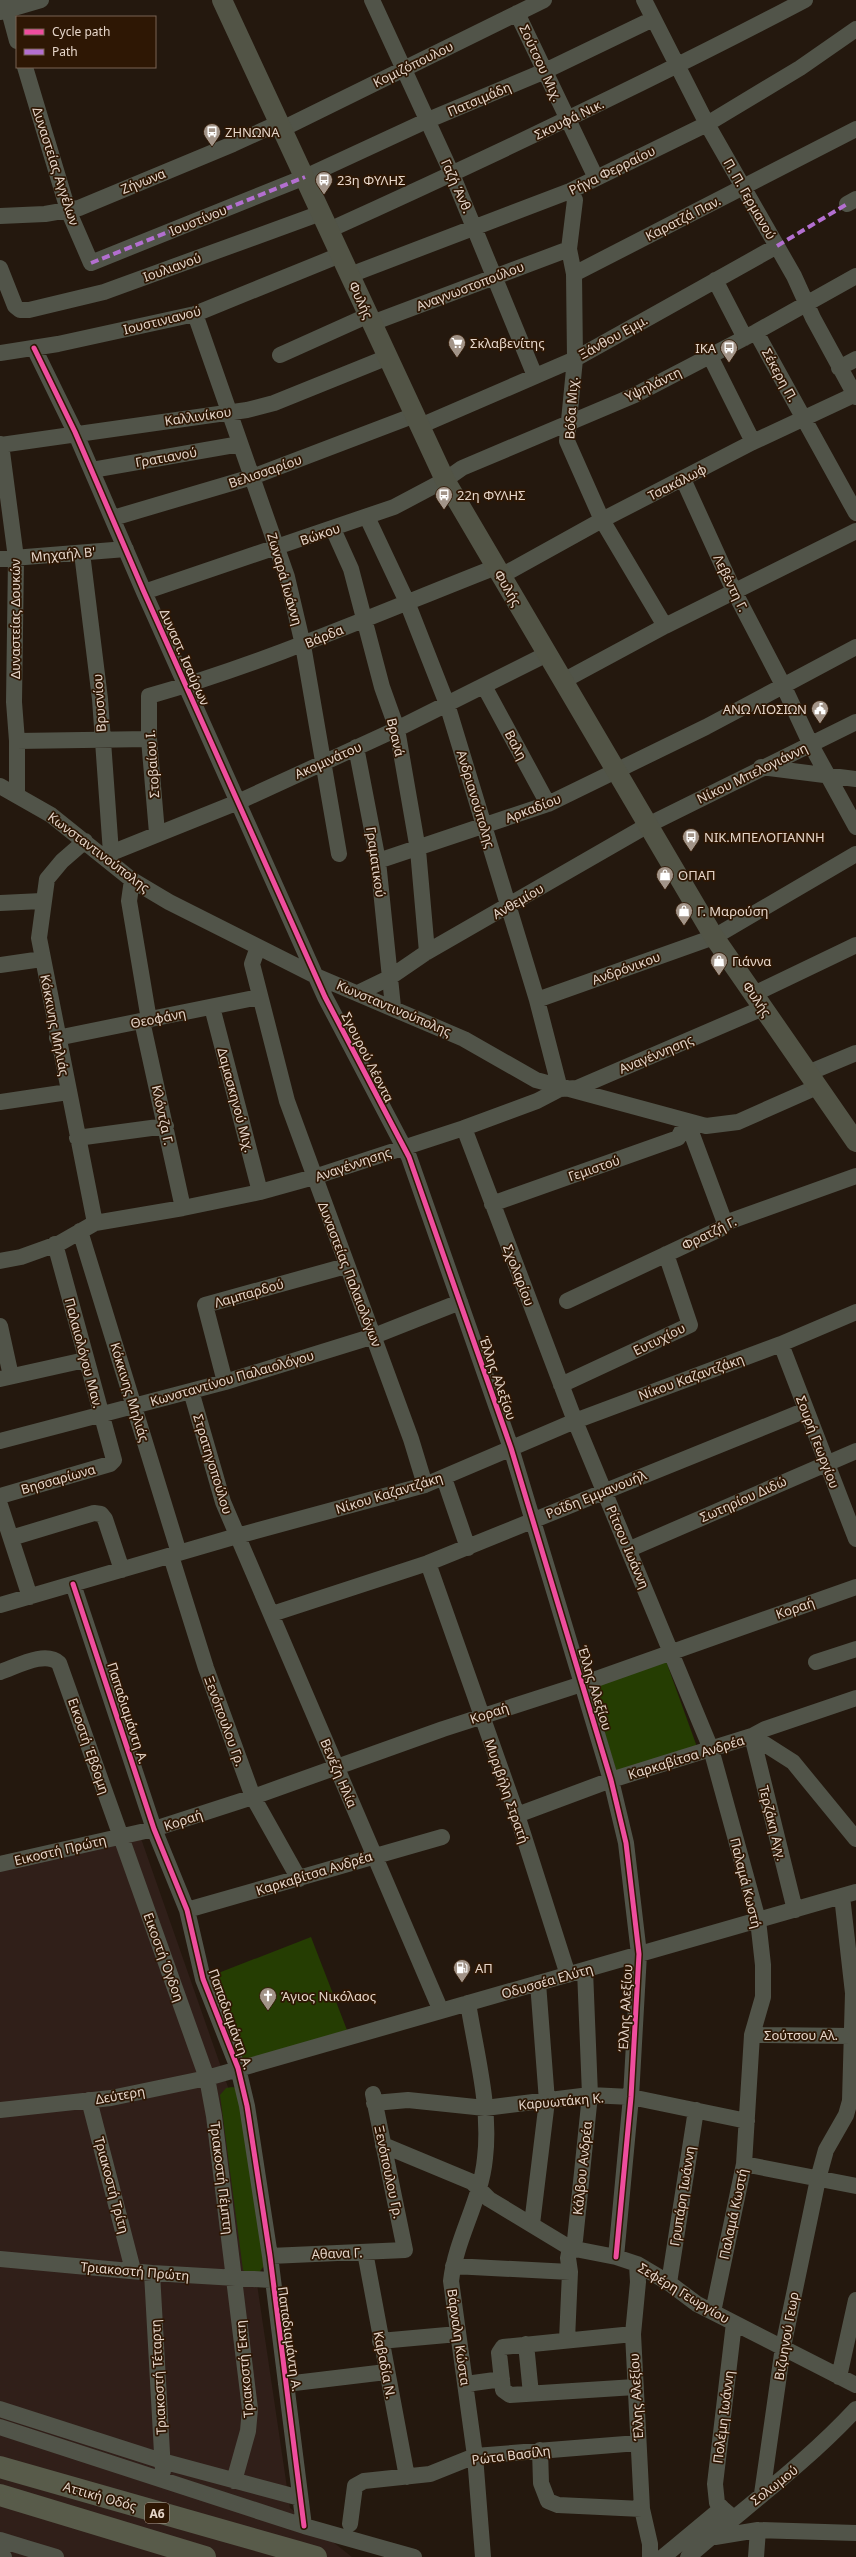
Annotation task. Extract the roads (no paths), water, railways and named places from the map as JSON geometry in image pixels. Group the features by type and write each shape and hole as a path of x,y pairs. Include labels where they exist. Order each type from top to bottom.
{"highway":[{"name":"Αττική Οδός","path":"0,2467 316,2557"},
{"name":"Α6","path":"0,2495 205,2557"}],"main road":[{"name":"Φυλής","path":"222,0 445,480 714,937 854,1137"}],"street":[{"path":"16,37 5,8 41,0"},
{"name":"Γαζή Άνθ.","path":"372,0 404,68 426,121 452,174 495,276 534,376"},
{"name":"Κομιζόπουλου","path":"281,126 544,0"},
{"name":"Π. Π. Γερμανού","path":"644,0 707,124 777,246 839,368 856,395"},
{"name":"Σκουφά Νικ.","path":"325,222 452,174 677,67 805,0"},
{"name":"Σούτσου Μιχ.","path":"517,12 596,178"},
{"name":"Πατσιμάδη","path":"304,177 426,121 545,71 653,19"},
{"name":"Ρήγα Φερραίου","path":"350,275 570,191 707,124 800,68 856,29"},
{"name":"Δυναστείας Αγγέλων","path":"25,68 68,210 91,263"},
{"name":"Ζήνωνα","path":"0,216 68,210 281,126"},
{"name":"Καρατζά Παν.","path":"574,274 856,129"},
{"name":"Ιουστίνου","path":"91,263 304,177"},
{"name":"Βόδα Μιχ.","path":"570,191 574,200 569,249 574,274 575,359 567,441 602,520 665,626"},
{"name":"Ιουλιανού","path":"0,268 12,300 20,310 29,310 104,292 325,222"},
{"name":"Ξάνθου Εμμ.","path":"417,421 575,359 777,246"},
{"name":"Αναγνωστοπούλου","path":"280,355 370,319 569,249"},
{"name":"Ιουστινιανού","path":"0,353 34,348 194,314 340,255"},
{"name":"Υψηλάντη","path":"445,480 462,468 635,395 750,335 856,276"},
{"name":"Σέκερη Π.","path":"715,280 804,417 856,513"},
{"name":"Ζωναρά Ιωάννη","path":"194,314 230,412 287,577 303,645 339,854"},
{"name":"Δυναστ. Ισαύρων","path":"34,348 76,432 144,592 316,976"},
{"name":"Καλλινίκου","path":"0,444 76,432 230,412 274,403 388,356"},
{"path":"710,356 753,442"},
{"path":"839,368 856,359"},
{"name":"Τσακάλωφ","path":"498,571 602,520 753,442 804,417 856,395"},
{"name":"Βελισσαρίου","path":"113,518 252,477 417,421"},
{"name":"Δυναστείας Δουκών","path":"0,444 16,558 14,702 17,741 17,794"},
{"name":"Γρατιανού","path":"92,470 240,444"},
{"name":"Λεβέντη Γ.","path":"683,479 734,591 783,685 811,745 830,776 856,827"},
{"name":"Βώκου","path":"144,592 333,530 394,507 445,480"},
{"name":"Ανδριανούπολης","path":"367,517 407,602 447,704 537,1000 560,1088"},
{"name":"Βρανά","path":"333,530 351,568 382,687 397,729 418,850 427,952"},
{"path":"563,681 665,626 856,531"},
{"name":"Μηχαήλ Β'","path":"0,559 126,549"},
{"name":"Βρυσνίου","path":"82,553 100,699 109,856"},
{"name":"Βάρδα","path":"149,696 187,686 303,645 407,602 498,571"},
{"name":"Αρκαδίου","path":"378,861 418,850 548,804 616,771 856,647"},
{"name":"Ακομινάτου","path":"109,856 157,833 238,802 324,761 397,729 547,654"},
{"name":"Βαλη","path":"484,686 548,804"},
{"name":"Στοβαίου Ι.","path":"149,696 149,740 157,833"},
{"name":"Νίκου Μπελογιάννη","path":"648,825 856,722"},
{"path":"17,741 149,740"},
{"name":"Γραματικού","path":"356,747 378,861 389,978"},
{"path":"761,768 856,779"},
{"name":"Κωνσταντινούπολης","path":"0,786 17,794 51,815 84,841 109,856 132,880 169,902 258,947 276,954 316,976 392,1007 464,1039 536,1080 560,1088 706,1126 738,1122 813,1080 856,1053"},
{"name":"Ανθεμίου","path":"358,993 389,978 427,952 648,825"},
{"name":"Κόκκινης Μηλιάς","path":"84,841 52,871 47,879 42,901 39,938 57,1038 95,1223"},
{"name":"Ανδρόνικου","path":"537,1000 714,937 856,854"},
{"name":"Κλόντζα Γ.","path":"132,880 129,901 146,1020 183,1208"},
{"path":"0,903 42,901"},
{"path":"276,954 291,946 298,933"},
{"name":"Αναγέννησης","path":"0,1261 21,1257 55,1244 95,1223 183,1208 260,1192 314,1177 464,1128 536,1101 560,1088 577,1088 758,1001 856,945"},
{"name":"Δυναστείας Παλαιολόγων","path":"258,947 252,964 259,998 288,1102 346,1266 374,1336 411,1439 425,1485"},
{"path":"0,965 42,959"},
{"name":"Σγουρού Λέοντα","path":"316,976 358,1062 403,1147"},
{"path":"389,978 392,1007"},
{"name":"Θεοφάνη","path":"57,1038 259,998"},
{"name":"Δαμασκηνού Μιχ.","path":"212,1007 260,1192"},
{"path":"594,1080 599,1098"},
{"path":"0,1102 68,1092"},
{"path":"687,1121 725,1224"},
{"name":"Γεμιστού","path":"492,1204 678,1138 687,1121"},
{"path":"77,1138 166,1126"},
{"name":"Σχολαρίου","path":"464,1128 575,1421"},
{"name":"Έλλης Αλεξίου","path":"403,1147 426,1203 511,1448 611,1780 626,1843 639,1954 631,2097 616,2257"},
{"name":"Φρατζή Γ.","path":"567,1302 720,1229 725,1224 856,1176"},
{"name":"Κόκκινης Μηλιάς","path":"80,1231 135,1406 175,1554"},
{"name":"Παλαιολόγου Μαν.","path":"55,1244 85,1360 114,1460"},
{"name":"Ευτυχίου","path":"561,1385 690,1325 666,1254"},
{"name":"Λαμπαρδού","path":"225,1382 205,1305 346,1266"},
{"name":"Κωνσταντίνου Παλαιολόγου","path":"0,1441 225,1382 374,1336 460,1302"},
{"name":"Νίκου Καζαντζάκη","path":"0,1605 237,1536 425,1485 575,1421 781,1344 856,1312"},
{"path":"0,1326 5,1378 85,1360"},
{"name":"Σουρή Γεωργίου","path":"781,1344 856,1539"},
{"name":"Στρατηγοπούλου","path":"191,1391 223,1502 237,1536"},
{"name":"Ροΐδη Εμμανουήλ","path":"272,1614 428,1563 468,1548 604,1490 806,1410"},
{"name":"Ρίτσου Ιωάννη","path":"575,1421 672,1652"},
{"name":"Σωτηρίου Διδώ","path":"630,1549 826,1462 856,1451"},
{"name":"Βησσαρίωνα","path":"0,1496 110,1464 114,1460"},
{"path":"444,1478 468,1548"},
{"path":"0,1505 7,1541 30,1597"},
{"path":"7,1541 94,1514 101,1514 105,1519 122,1570"},
{"name":"Βενέζη Ηλία","path":"237,1536 272,1614 374,1856 448,2006"},
{"name":"Ξενόπουλου Γρ.","path":"175,1554 206,1668 253,1797 299,1879"},
{"name":"Μυριβήλη Στρατή","path":"428,1563 517,1816 568,1975"},
{"name":"Παπαδιαμάντη Α.","path":"73,1584 154,1828 187,1910 203,1979 238,2068 247,2106 270,2256 271,2280 304,2526"},
{"name":"Κοραή","path":"120,1836 154,1828 253,1797 481,1716 582,1684 856,1587"},
{"path":"816,1662 856,1649"},
{"name":"Παλαμά Κωστή","path":"672,1652 711,1749 758,1920 763,1965 763,1997 752,2035 744,2164 713,2312"},
{"name":"Εικοστή Έβδομη","path":"0,1672 45,1658 53,1659 59,1663 120,1836"},
{"name":"Καρκαβίτσα Ανδρέα","path":"517,1816 611,1780 752,1736 856,1698"},
{"path":"752,1736 793,1762 852,1830"},
{"name":"Τερζάκη Αγγ.","path":"752,1736 795,1910"},
{"name":"Εικοστή Πρώτη","path":"0,1864 120,1836"},
{"name":"Εικοστή Όγδοη","path":"120,1836 206,2078"},
{"name":"Καρκαβίτσα Ανδρέα","path":"187,1910 442,1837"},
{"name":"Οδυσσέα Ελύτη","path":"238,2068 448,2006 568,1975 849,1894"},
{"name":"Βιζυηνού Γεωρ","path":"762,2494 783,2347 818,2179 826,2150 846,2115 850,2101 854,2064 851,2036 853,1993 849,1894"},
{"name":"Κάλβου Ανδρέα","path":"567,2340 570,2248 575,2240 590,2095 585,1970"},
{"path":"532,2224 547,2101 538,1983"},
{"name":"Βάρναλη Κώστα","path":"478,1998 485,2108 486,2158 479,2187 453,2266 452,2288 475,2456 483,2557"},
{"name":"Σούτσου Αλ.","path":"752,2035 851,2036"},
{"name":"Δεύτερη","path":"0,2110 89,2100 206,2078 238,2068"},
{"name":"Τριακοστή Πέμπτη","path":"206,2078 214,2116 234,2279"},
{"name":"Καρυωτάκη Κ.","path":"373,2099 408,2100 485,2108 590,2095 631,2097 747,2121"},
{"name":"Ξενόπουλου Γρ.","path":"373,2099 405,2250"},
{"name":"Τριακοστή Τρίτη","path":"89,2100 133,2270"},
{"name":"Γρυπάρη Ιωάννη","path":"669,2283 696,2110"},
{"name":"Σεφέρη Γεωργίου","path":"383,2144 472,2182 479,2187 489,2199 570,2248 616,2257 637,2264 669,2283 698,2304 856,2385"},
{"path":"744,2164 856,2186"},
{"name":"Αθανα Γ.","path":"270,2256 405,2250"},
{"name":"Καβαδία Ν.","path":"365,2252 380,2341 407,2477"},
{"name":"Τριακοστή Πρώτη","path":"0,2259 133,2270 152,2273 271,2280"},
{"name":"Έλλης Αλεξίου","path":"637,2264 638,2282 633,2334 635,2387 642,2509 647,2529 650,2557"},
{"path":"453,2266 570,2272"},
{"name":"Τριακοστή Τέταρτη","path":"152,2273 164,2482"},
{"name":"Τριακοστή Έκτη","path":"234,2279 250,2409 248,2431 234,2481"},
{"path":"839,2377 856,2300"},
{"name":"Πολέμη Ιωάννη","path":"722,2508 717,2503 715,2484 734,2323"},
{"path":"380,2341 458,2334"},
{"path":"633,2334 526,2344 499,2349 505,2393 531,2394 635,2387"},
{"path":"526,2344 531,2394"},
{"path":"286,2384 386,2372"},
{"path":"466,2384 502,2379"},
{"path":"0,2409 162,2461 300,2498"},
{"name":"Σολωμού","path":"688,2557 762,2494 810,2456 856,2409"},
{"path":"0,2427 164,2482 304,2526 414,2557"},
{"name":"Ρώτα Βασίλη","path":"350,2524 354,2491 358,2483 407,2477 444,2470 475,2456 638,2443"},
{"path":"540,2450 541,2483 548,2501 558,2505 642,2509"},
{"path":"663,2557 722,2508 735,2518 758,2530"},
{"name":"Έλλης Αλεξίου","path":"647,2529 652,2537 659,2543 668,2546 677,2544"},
{"path":"756,2557 758,2530"},
{"path":"709,2538 733,2532 749,2533 758,2530 856,2533"},
{"path":"0,2540 56,2557"},
{"path":"0,2556 4,2557"}],"place":[{"name":"ΖΗΝΩΝΑ","path":"212,147"},
{"name":"23η ΦΥΛΗΣ","path":"324,195"},
{"name":"Σκλαβενίτης","path":"457,358"},
{"name":"ΙΚΑ","path":"729,363"},
{"name":"22η ΦΥΛΗΣ","path":"444,510"},
{"name":"ΑΝΩ ΛΙΟΣΙΩΝ","path":"820,724"},
{"name":"ΝΙΚ.ΜΠΕΛΟΓΙΑΝΝΗ","path":"691,852"},
{"name":"ΟΠΑΠ","path":"665,890"},
{"name":"Γ. Μαρούση","path":"684,926"},
{"name":"Γιάννα","path":"719,976"},
{"name":"ΑΠ","path":"462,1983"},
{"name":"Άγιος Νικόλαος","path":"268,2011"}]}
